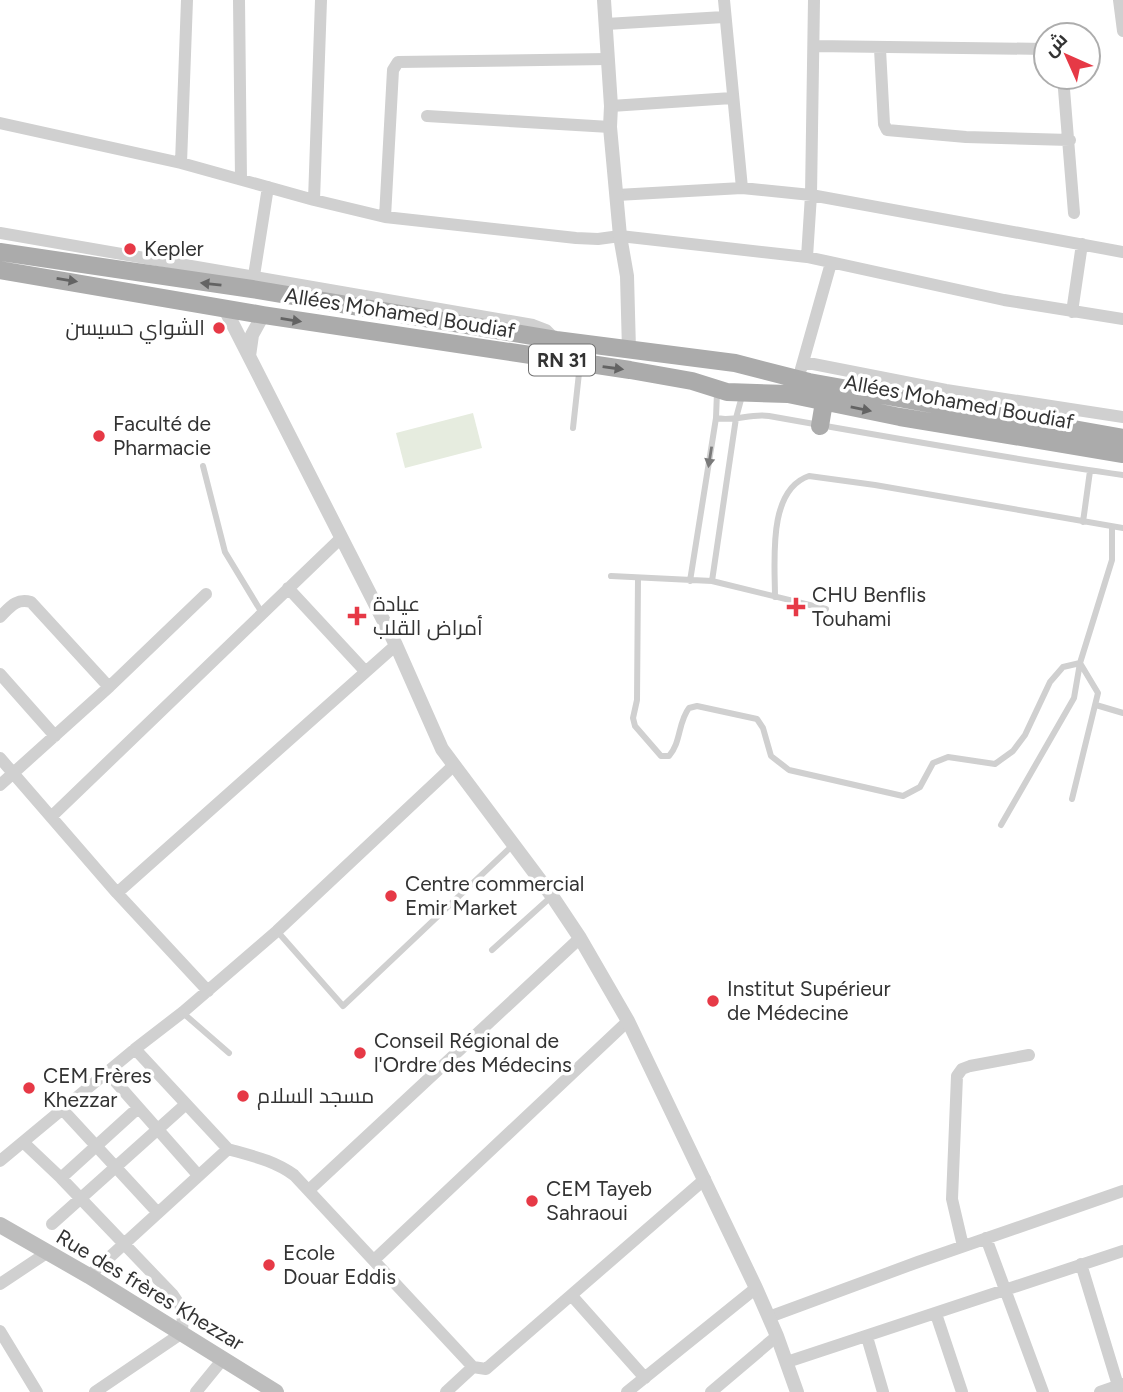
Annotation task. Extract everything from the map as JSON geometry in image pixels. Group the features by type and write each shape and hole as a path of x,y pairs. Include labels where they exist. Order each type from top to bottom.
{"main road":[{"name":"Allées Mohamed Boudiaf","path":"0,252 253,282 556,340 750,367 800,370 1123,438"},
{"name":"Allées Mohamed Boudiaf","path":"0,270 225,309 692,381 716,390 778,393 900,417 1123,454"},
{"path":"716,390 718,361"},
{"path":"743,393 750,367"},
{"path":"820,426 824,402"},
{"name":"Rue des frères Khezzar","path":"0,1225 89,1276 276,1392"}],"street":[{"path":"181,163 187,0"},
{"path":"239,0 241,179"},
{"path":"314,200 321,0"},
{"path":"604,0 610,127 620,236 627,276 629,350"},
{"path":"724,0 742,188"},
{"path":"807,257 811,195 814,0"},
{"path":"1119,0 1123,31"},
{"path":"606,24 724,17"},
{"path":"814,46 1032,49"},
{"path":"880,48 884,124 887,130 966,137 1070,140"},
{"path":"385,217 393,70 398,62 607,59"},
{"path":"1065,91 1074,213"},
{"path":"611,106 733,98"},
{"path":"427,116 610,127"},
{"path":"0,122 181,163 385,217 576,238 620,236 807,257 991,297 1123,319"},
{"path":"0,233 253,282 268,187"},
{"path":"617,195 742,188 811,195 1123,252"},
{"path":"19,255 22,236"},
{"path":"1072,312 1082,244"},
{"path":"831,263 800,370 1123,417"},
{"path":"225,309 396,645 431,729 453,766 580,937 628,1021 756,1288 788,1362 797,1392"},
{"path":"249,358 254,330 263,315"},
{"path":"51,817 341,538"},
{"path":"288,589 365,671"},
{"path":"0,785 109,687 206,594"},
{"path":"0,617 15,602 31,602 109,687"},
{"path":"117,893 396,645"},
{"path":"0,674 54,736"},
{"path":"0,758 117,893 208,991"},
{"path":"0,1161 277,932 453,766"},
{"path":"309,1190 580,937"},
{"path":"374,1261 628,1021"},
{"path":"135,1048 228,1149 280,1164 309,1190 473,1367 486,1369 491,1366 705,1179"},
{"path":"963,1246 952,1199 957,1076 962,1069 970,1066 1029,1055"},
{"path":"107,1072 198,1175"},
{"path":"52,1224 186,1104"},
{"path":"61,1178 138,1108"},
{"path":"62,1109 158,1213"},
{"path":"23,1142 61,1178 181,1305 184,1316 182,1333 94,1392"},
{"path":"89,1276 228,1149"},
{"path":"769,1317 1123,1191"},
{"path":"986,1238 1043,1392"},
{"path":"788,1362 1123,1251"},
{"path":"0,1284 48,1252"},
{"path":"1081,1264 1120,1387 1100,1392"},
{"path":"627,1392 756,1288"},
{"path":"572,1296 645,1378"},
{"path":"936,1314 962,1392"},
{"path":"0,1331 37,1392"},
{"path":"710,1392 777,1336"},
{"path":"867,1337 883,1392"},
{"path":"196,1392 223,1359"},
{"path":"446,1392 473,1367"}],"lane":[{"path":"573,428 580,363"},
{"path":"690,581 716,418 716,390"},
{"path":"712,581 736,418 743,393"},
{"path":"716,418 767,416 1123,475"},
{"path":"203,466 225,552 262,613"},
{"path":"1083,522 1090,471"},
{"path":"775,597 774,530 791,486 809,476 1123,528"},
{"path":"1000,825 1073,698 1080,663 1112,559 1112,527"},
{"path":"611,576 712,581 826,609"},
{"path":"638,578 635,726 661,755 670,756 674,751 683,715 689,708 698,706 757,719 763,728 771,756 789,770 903,796 920,787 933,763 948,757 995,764 1013,751 1025,735 1050,682 1063,667 1080,663"},
{"path":"1072,799 1098,693 1080,663"},
{"path":"1096,705 1123,713"},
{"path":"277,932 343,1006 513,845"},
{"path":"492,950 552,896"},
{"path":"183,1012 229,1053"}],"shaded area":[{"path":"473,413 482,448 405,468 396,433"}],"place":[{"name":"Kepler","path":"130,249"},
{"name":"الشواي حسيسن","path":"219,328"},
{"name":"Faculté de Pharmacie","path":"99,436"},
{"name":"CHU Benflis Touhami","path":"796,607"},
{"name":"عيادة أمراض القلب","path":"357,616"},
{"name":"Centre commercial Emir Market","path":"391,896"},
{"name":"Institut Supérieur de Médecine","path":"713,1001"},
{"name":"Conseil Régional de l'Ordre des Médecins","path":"360,1053"},
{"name":"CEM Frères Khezzar","path":"29,1088"},
{"name":"مسجد السلام","path":"243,1096"},
{"name":"CEM Tayeb Sahraoui","path":"532,1201"},
{"name":"Ecole Douar Eddis","path":"269,1265"}]}
